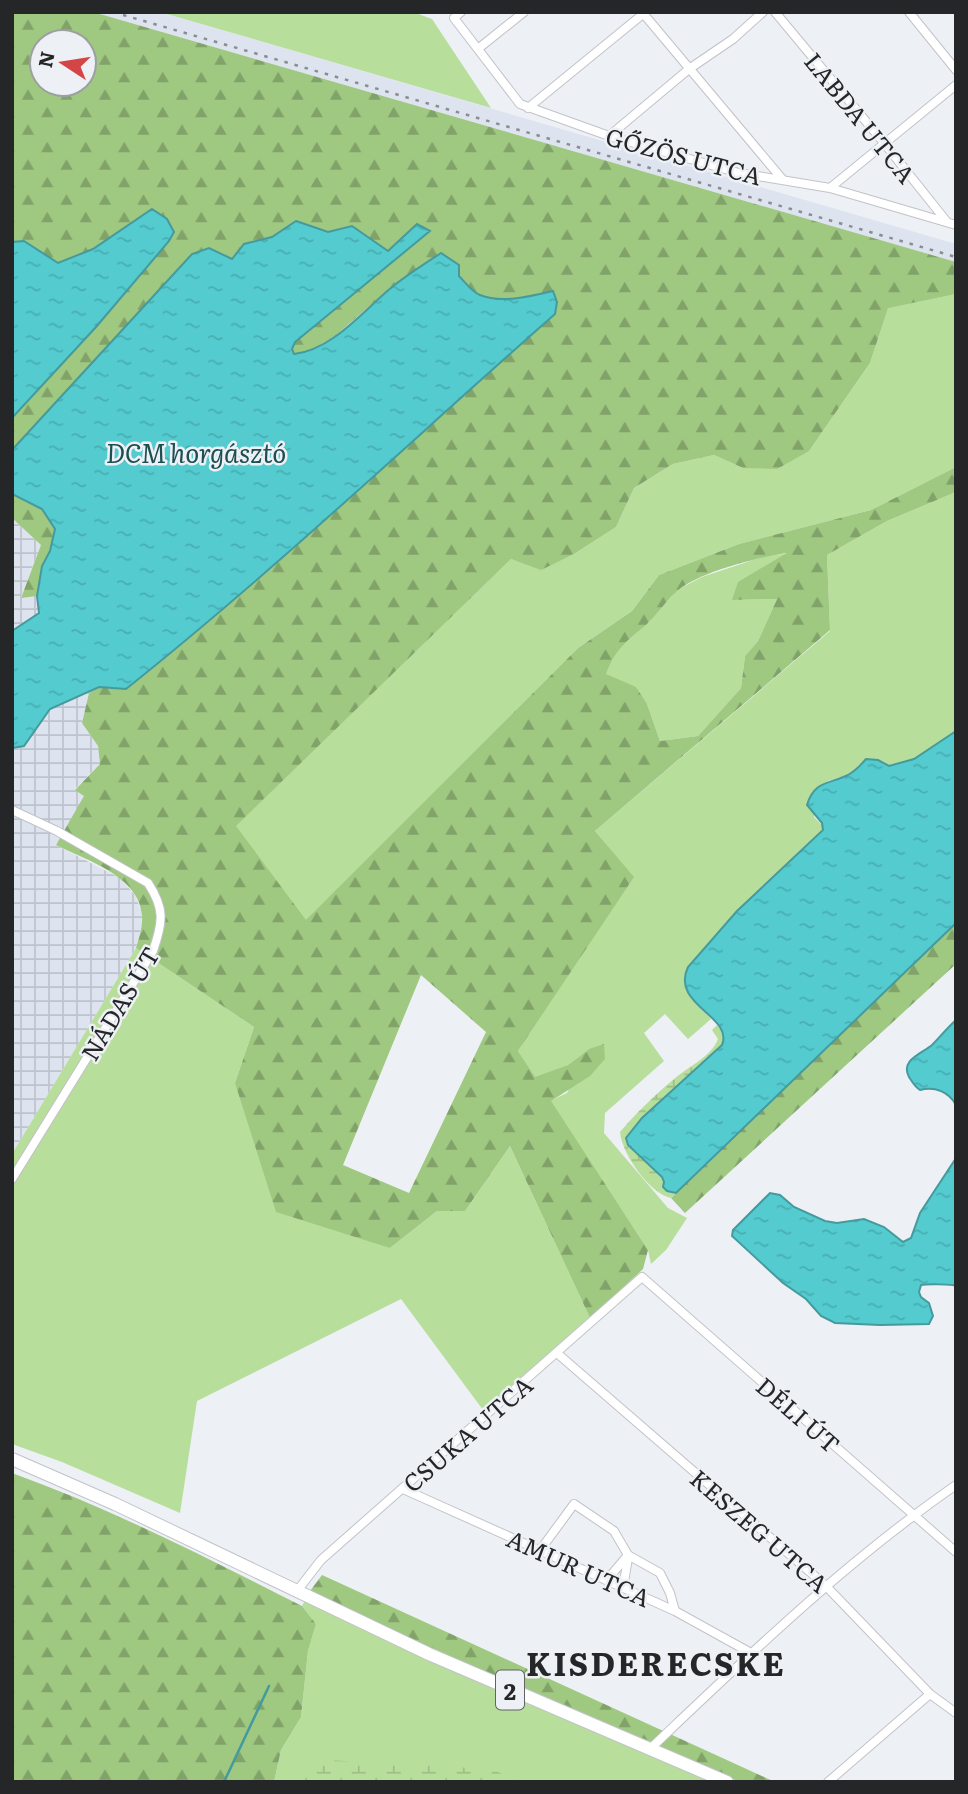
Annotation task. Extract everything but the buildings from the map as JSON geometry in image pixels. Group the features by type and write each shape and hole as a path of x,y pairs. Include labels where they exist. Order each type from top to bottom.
{"main road":[{"name":"2","path":"12,1459 116,1504 475,1675 727,1782"}],"street":[{"path":"479,48 524,12"},
{"path":"609,136 689,69 733,39 763,12"},
{"name":"LABDA UTCA","path":"775,12 951,224"},
{"path":"909,12 956,70"},
{"path":"528,108 643,13 783,180"},
{"name":"GŐZÖS UTCA","path":"458,15 520,104 528,108 609,136 739,173 830,188 951,224"},
{"path":"830,188 956,85"},
{"name":"NÁDAS ÚT","path":"12,810 57,831 148,883 158,897 162,913 160,931 153,951 12,1179"},
{"name":"CSUKA UTCA","path":"297,1591 321,1560 558,1354 642,1277"},
{"name":"DÉLI ÚT","path":"642,1277 956,1552"},
{"name":"KESZEG UTCA","path":"558,1354 825,1585 930,1694 956,1713"},
{"path":"651,1748 825,1585 914,1514 956,1486"},
{"name":"AMUR UTCA","path":"403,1489 675,1611 751,1653"},
{"path":"541,1549 574,1504 614,1531 628,1555 660,1573 675,1611"},
{"path":"603,1578 612,1574 628,1555"},
{"path":"627,1589 624,1582 628,1555"},
{"path":"828,1782 930,1694"}],"shaded area":[{"path":"93,12 160,12 956,244 956,262"},
{"path":"12,518 41,545 21,597 37,596 39,613 12,631"},
{"path":"89,693 82,723 98,746 100,764 75,789 85,796 56,845 120,878 135,895 142,913 142,924 136,948 12,1154 12,748 24,746 50,709"}],"green space":[{"path":"12,12 93,12 956,262 956,294 888,308 870,363 809,451 777,469 743,468 714,455 673,464 634,488 616,527 574,554 541,570 511,559 236,826 306,920 578,648 632,611 659,575 739,544 871,510 956,467 956,492 887,521 827,555 830,630 595,831 634,877 518,1051 535,1077 568,1065 589,1049 604,1044 605,1059 590,1076 551,1101 648,1250 643,1269 590,1318 510,1146 465,1211 437,1211 390,1248 276,1212 235,1083 254,1027 136,948 142,915 139,901 132,890 96,863 56,845 84,796 75,790 100,764 98,746 82,723 89,693 99,687 126,689 236,598 555,314 554,291 517,298 489,298 471,289 459,276 394,285 335,336 308,352 294,354 292,349 295,342 430,231 417,225 388,251 352,226 328,232 296,221 272,237 244,244 232,259 209,249 192,254 12,450 12,418 96,327 152,209 93,249 57,263 24,241 12,242","holes":["787,553 738,582 732,600 777,599 758,641 745,656 741,688 698,736 660,741 647,704 636,687 606,674 622,646 684,586 728,567","421,975 486,1032 409,1193 343,1165"]},
{"path":"160,12 413,12 432,19 491,108"},
{"path":"956,294 956,467 871,510 739,544 659,575 632,611 578,648 306,921 235,826 511,559 541,569 574,554 616,527 634,488 673,464 714,455 743,468 809,451 870,363 888,307"},
{"path":"956,492 956,731 914,759 889,766 878,760 866,759 850,774 828,781 814,817 824,827 818,837 737,911 688,967 685,975 687,989 711,1019 688,1039 665,1014 644,1033 664,1061 605,1113 604,1133 668,1208 687,1218 666,1250 651,1264 648,1250 550,1101 567,1093 589,1049 568,1065 535,1078 518,1051 633,877 595,831 830,631 827,555 887,521"},
{"path":"12,494 42,509 55,529 50,551 42,566 37,596 21,598 41,545 12,518"},
{"path":"789,553 733,600 777,599 758,641 745,656 741,688 698,736 660,741 647,704 605,674 618,649 649,622 677,590 702,577 762,557"},
{"path":"956,923 956,964 685,1213 671,1198"},
{"path":"136,948 254,1027 235,1083 390,1248 437,1211 465,1211 510,1146 590,1318 483,1410 401,1299 197,1401 180,1513 62,1462 12,1444 12,1154"},
{"path":"717,1025 724,1033 722,1045 642,1118 626,1138 628,1145 662,1177 667,1191 676,1193 671,1198 654,1189 638,1171 626,1151 620,1132 660,1091 711,1051 718,1039 712,1030"},
{"path":"12,1473 123,1518 302,1606 316,1624 308,1651 301,1717 281,1750 274,1782 12,1782"},
{"path":"322,1575 775,1782 740,1782 490,1676 310,1591"},
{"path":"310,1591 740,1782 274,1782 281,1750 301,1717 308,1651 316,1624 302,1606"},
{"path":"326,1760 491,1769 521,1782 299,1782 292,1775"}],"water":[{"path":"152,209 167,219 174,232 169,241 96,327 12,418 12,242 24,241 58,263 93,249"},
{"name":"DCM horgásztó","path":"296,221 328,232 352,226 388,251 417,224 430,231 295,342 292,349 294,354 308,351 334,337 392,287 441,253 459,265 459,276 480,295 507,299 553,291 557,302 555,314 290,551 126,689 99,687 50,709 24,746 12,748 12,631 39,613 37,596 42,566 50,551 55,529 42,509 12,494 12,450 192,254 209,248 232,259 244,244 272,237"},
{"path":"956,731 956,923 676,1193 667,1191 663,1187 662,1177 628,1145 626,1138 642,1118 722,1045 723,1035 719,1026 687,991 685,980 688,967 737,911 823,830 822,823 807,805 818,787 848,775 866,759 878,760 889,766 914,759"},
{"path":"956,1020 956,1105 941,1091 918,1089 909,1077 907,1066"},
{"path":"956,1158 956,1286 921,1285 919,1292 929,1303 933,1316 929,1324 835,1323 821,1316 806,1299 783,1283 732,1236 733,1230 770,1193 780,1195 794,1207 825,1221 837,1223 864,1219 884,1227 903,1242 911,1238 920,1213"}],"waterway":[{"path":"224,1782 269,1686"}],"railway":[{"path":"113,12 956,257"}],"district":[{"name":"KISDERECSKE","path":"656,1662"}]}
